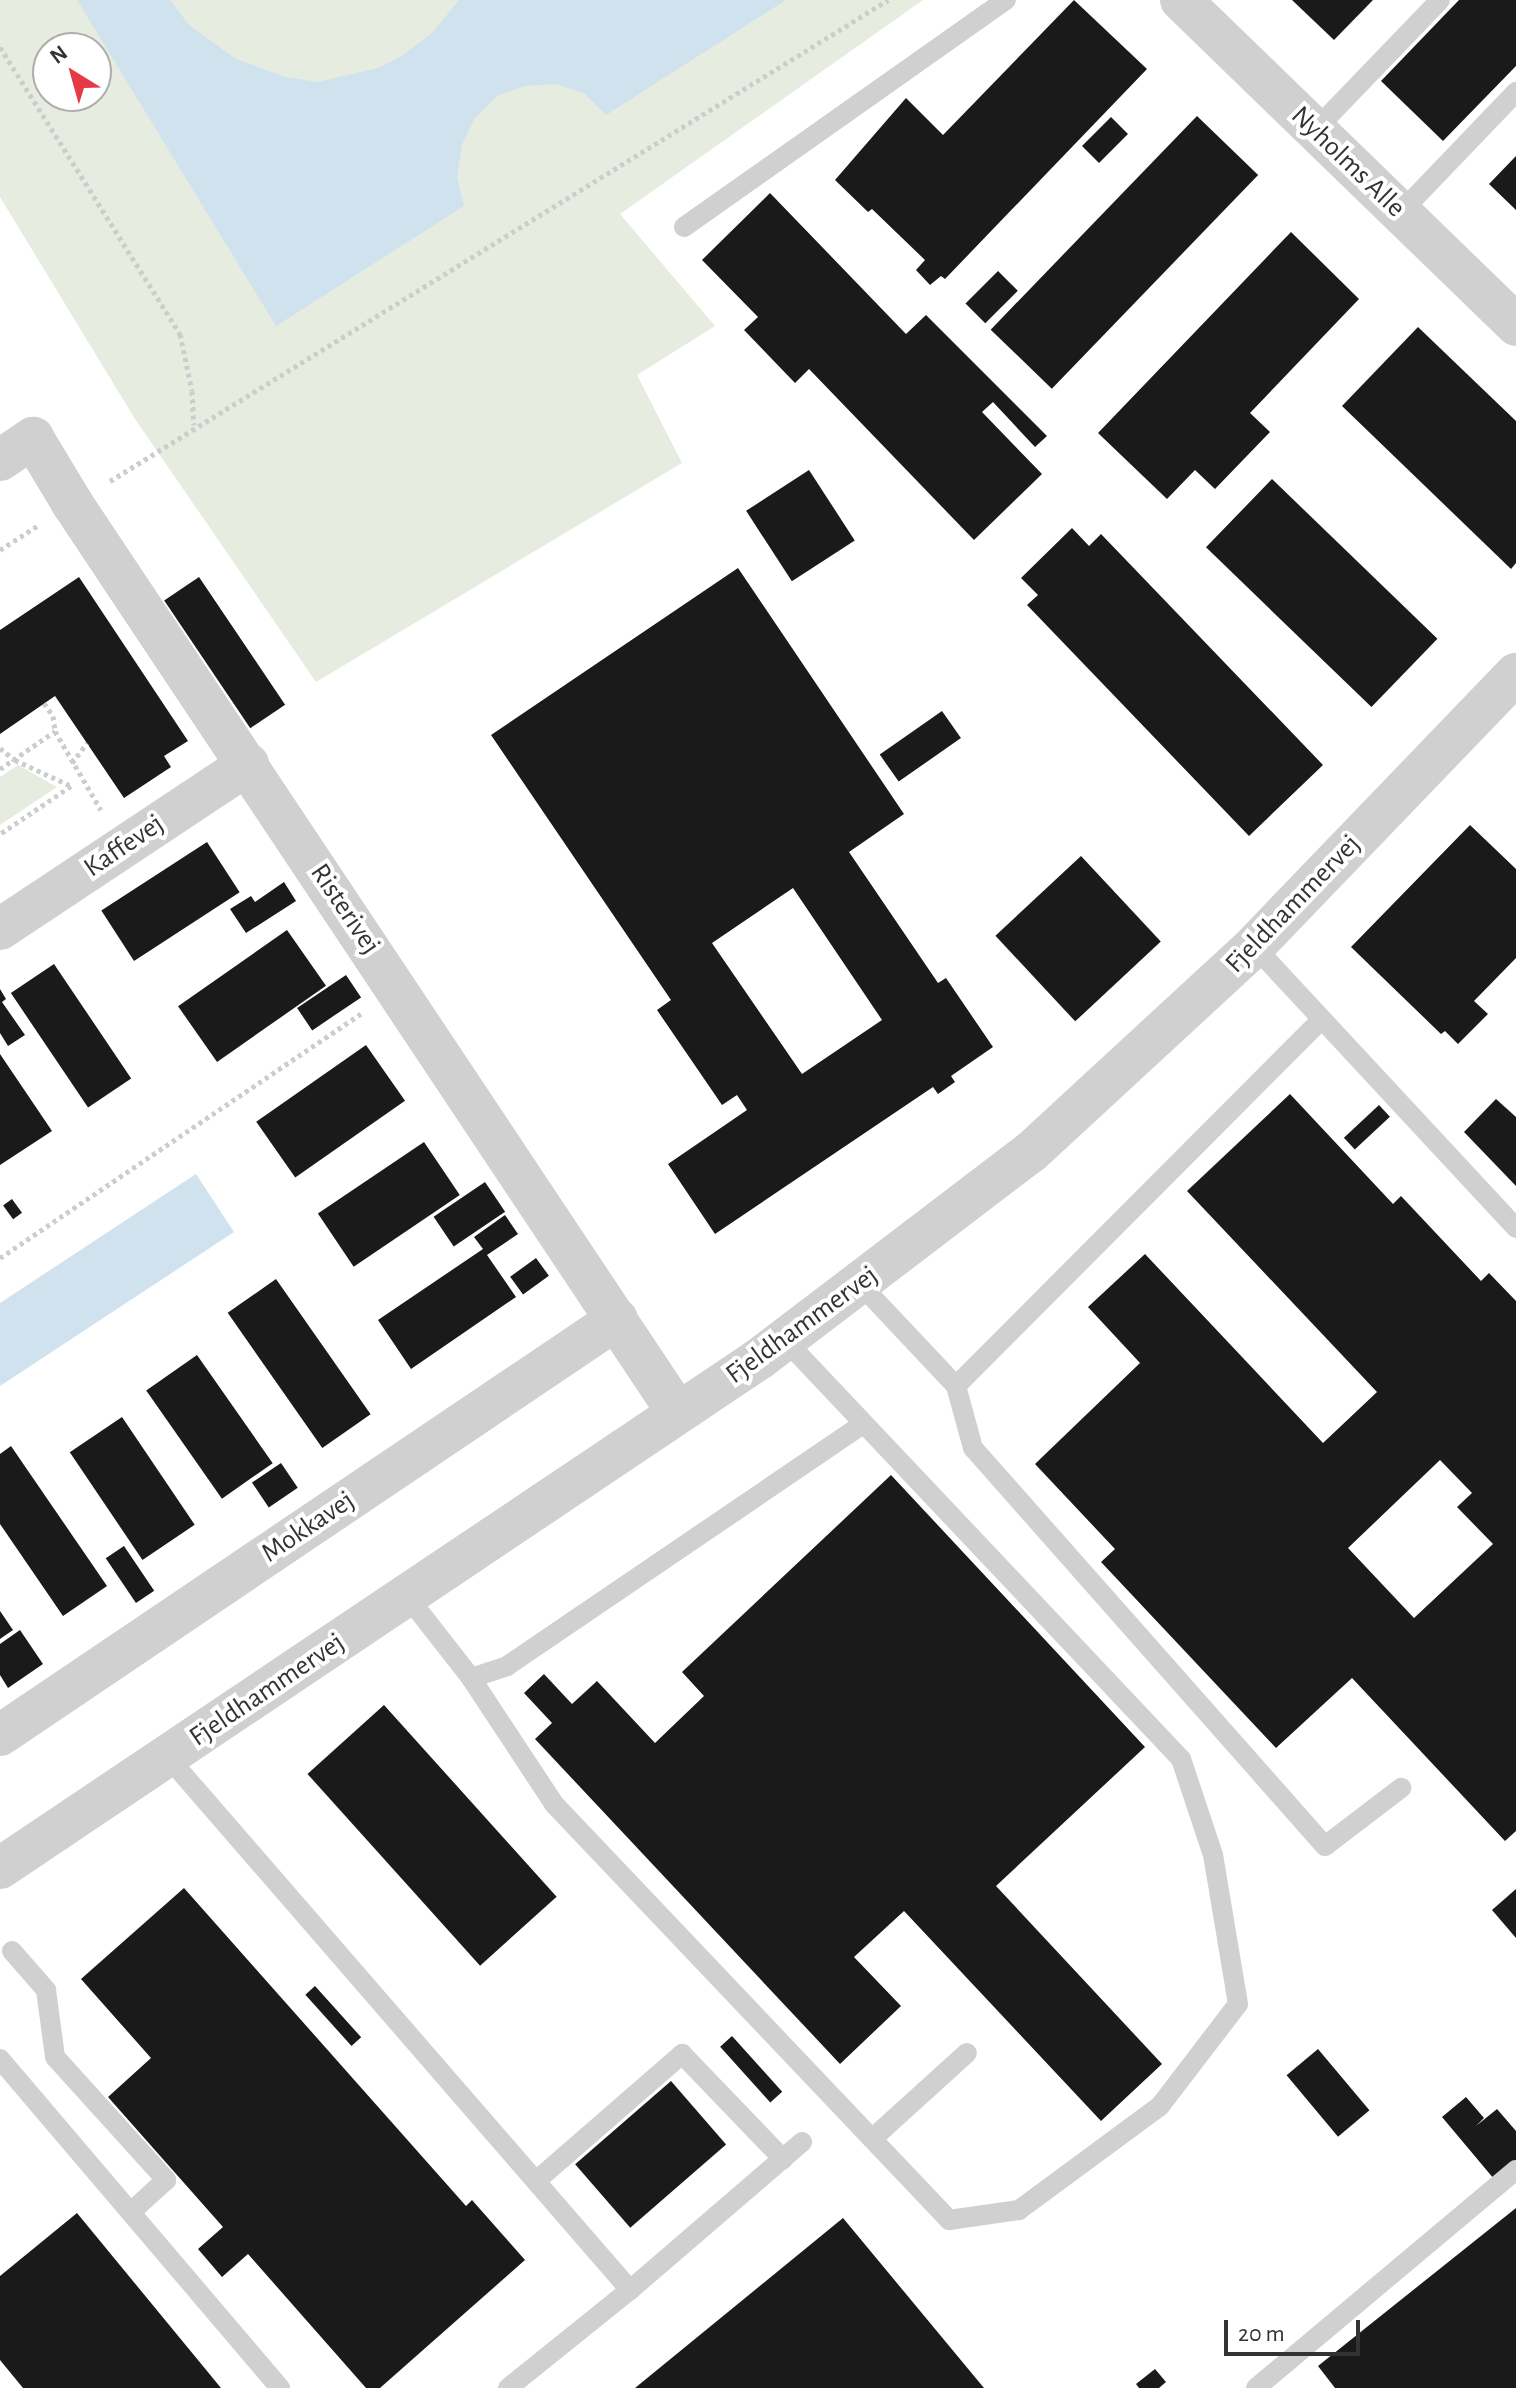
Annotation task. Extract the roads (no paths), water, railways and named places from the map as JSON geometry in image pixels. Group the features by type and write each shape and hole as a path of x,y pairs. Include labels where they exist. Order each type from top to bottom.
{"street":[{"name":"Nyholms Alle","path":"1181,0 1516,325"},
{"name":"Risterivej","path":"0,460 33,438 72,503 399,989 678,1413"},
{"name":"Fjeldhammervej","path":"0,1868 785,1340 1031,1152 1254,946 1516,674"},
{"name":"Kaffevej","path":"0,929 248,764"},
{"name":"Mokkavej","path":"0,1735 617,1319"}],"lane":[{"path":"684,227 1006,0"},
{"path":"1315,130 1440,0"},
{"path":"1400,213 1516,92"},
{"path":"1254,946 1516,1228"},
{"path":"956,1386 1322,1019"},
{"path":"859,1283 956,1386 973,1448 1325,1846 1401,1788"},
{"path":"407,1596 471,1678 554,1804 949,2220 1019,2210 1160,2106 1238,2004 1213,1855 1181,1759 785,1340"},
{"path":"471,1678 507,1666 863,1424"},
{"path":"167,1756 630,2290"},
{"path":"12,1951 46,1990 55,2057 166,2180 131,2212"},
{"path":"872,2139 967,2053"},
{"path":"536,2181 682,2054 783,2159"},
{"path":"0,2059 280,2388"},
{"path":"508,2388 630,2290 802,2142"},
{"path":"1256,2388 1516,2170"}],"water":[{"path":"77,0 170,0 189,25 236,59 285,77 318,82 378,68 402,56 433,32 459,0 786,0 606,115 585,94 556,84 525,86 497,96 474,119 462,145 457,177 464,206 276,326 112,57 112,32 97,32"},
{"path":"196,1174 234,1232 0,1386 0,1303"}]}
